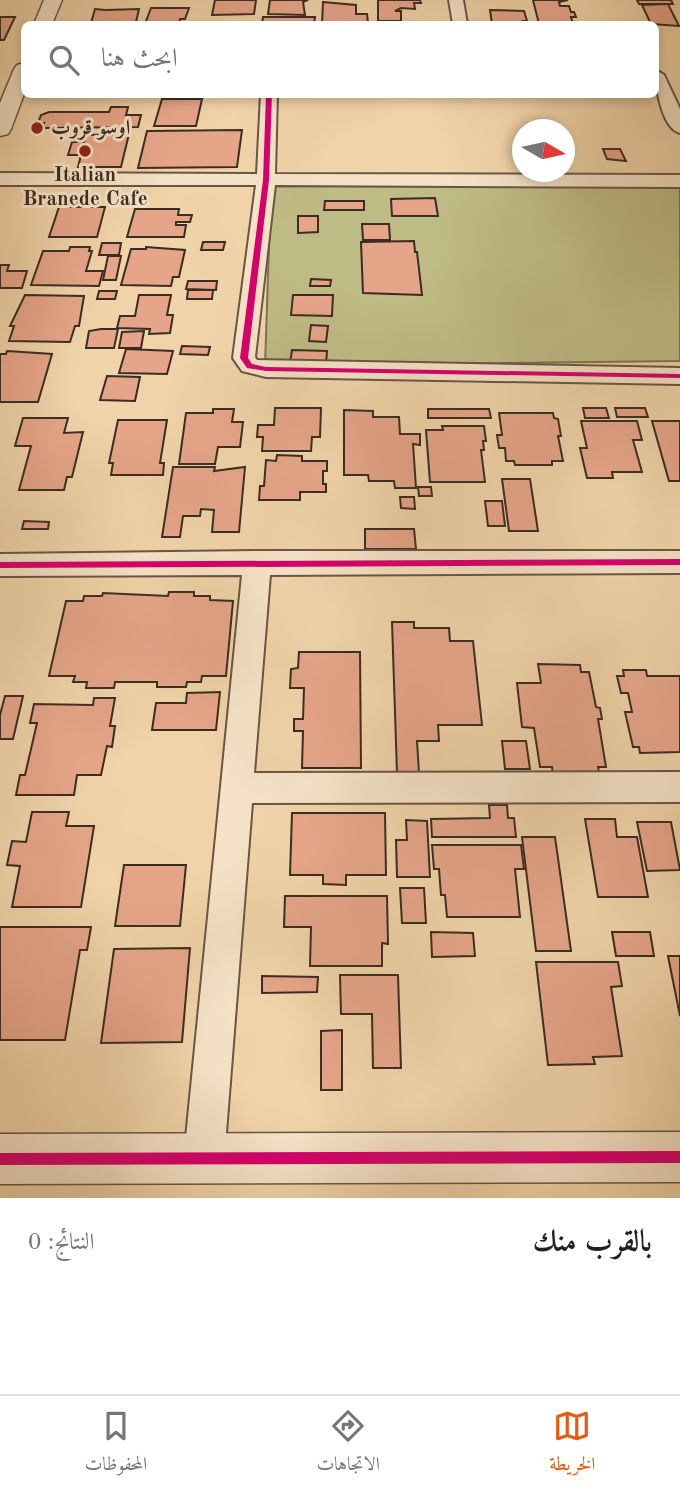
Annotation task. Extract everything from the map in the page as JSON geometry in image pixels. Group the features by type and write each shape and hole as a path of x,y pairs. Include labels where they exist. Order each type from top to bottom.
{"street":[{"path":"44,21 53,0"},
{"path":"456,0 460,21"},
{"path":"0,129 21,76"},
{"path":"659,82 680,128"},
{"path":"269,98 267,180 244,358 250,366 266,369 680,376"},
{"path":"0,179 680,181"},
{"path":"204,1158 257,562"},
{"path":"0,565 680,562"},
{"path":"237,788 680,787"},
{"path":"0,1159 680,1157"}],"shaded area":[{"path":"271,186 680,187 680,361 265,366"}],"building":[{"path":"215,0 256,0 254,14 212,15"},
{"path":"270,0 308,0 303,2 305,15 268,14"},
{"path":"378,0 420,0 421,3 414,3 415,9 401,8 395,11 401,11 401,21 378,21"},
{"path":"533,0 568,0 559,2 560,6 569,6 576,17 571,17 572,21 538,21"},
{"path":"637,0 671,0 673,4 639,4"},
{"path":"323,2 356,5 356,14 367,14 368,21 322,21"},
{"path":"668,4 679,26 650,21 642,5"},
{"path":"151,8 189,8 185,19 180,21 146,21"},
{"path":"95,9 139,9 136,21 92,21"},
{"path":"490,10 524,11 527,21 523,21 492,21"},
{"path":"0,17 15,17 4,40 0,40"},
{"path":"263,17 315,17 314,21 262,21"},
{"path":"162,99 202,99 196,126 154,126"},
{"path":"111,107 128,107 126,115 141,115 138,127 43,128 44,123 38,123 41,115 49,112 109,112"},
{"path":"242,130 237,167 138,168 147,131"},
{"path":"129,134 121,167 78,167 81,155 68,155 72,142 84,142 87,135"},
{"path":"603,149 620,149 626,161 607,159"},
{"path":"435,198 438,216 392,216 391,199"},
{"path":"325,201 364,201 364,210 324,210"},
{"path":"59,207 105,207 97,237 49,237"},
{"path":"135,209 179,209 178,215 192,215 190,222 176,222 176,225 186,225 184,237 127,237"},
{"path":"298,216 318,216 318,232 298,233"},
{"path":"362,224 389,224 390,240 363,240"},
{"path":"414,241 422,295 363,293 361,242"},
{"path":"203,242 225,242 223,250 201,250"},
{"path":"102,243 121,243 119,255 99,255"},
{"path":"70,247 90,247 89,251 92,251 86,271 103,271 99,286 31,285 43,251 69,251"},
{"path":"146,247 185,250 179,277 173,277 171,286 121,285 131,249"},
{"path":"108,256 121,256 116,280 103,280"},
{"path":"0,265 9,265 7,271 27,271 22,288 0,288"},
{"path":"311,279 331,280 330,286 310,286"},
{"path":"188,281 217,281 216,290 186,289"},
{"path":"188,290 213,290 212,299 187,299"},
{"path":"99,291 117,291 115,299 97,299"},
{"path":"25,295 84,296 79,326 75,326 70,342 9,341 14,326 10,326"},
{"path":"139,295 171,295 167,315 173,315 170,333 149,334 150,329 117,328 120,316 135,316"},
{"path":"293,295 333,295 332,316 291,315"},
{"path":"311,325 328,326 326,342 309,341"},
{"path":"118,329 114,348 86,348 89,331"},
{"path":"144,331 141,348 119,348 122,332"},
{"path":"182,346 210,347 208,355 180,354"},
{"path":"126,349 173,351 167,374 119,373"},
{"path":"292,350 327,351 326,364 290,363"},
{"path":"7,351 52,354 38,402 0,402 0,354 6,354"},
{"path":"107,376 140,377 135,401 100,400"},
{"path":"275,408 321,408 320,437 312,437 311,451 262,451 263,437 257,437 258,425 274,425"},
{"path":"583,408 606,408 609,418 585,418"},
{"path":"615,408 645,408 648,417 617,417"},
{"path":"213,409 234,409 232,422 243,422 240,447 218,447 215,464 179,464 186,413 213,413"},
{"path":"428,409 489,409 491,418 428,418"},
{"path":"344,410 373,411 373,417 399,417 400,434 420,434 420,445 413,444 416,488 395,488 394,481 369,481 368,475 344,475"},
{"path":"499,413 553,413 554,418 558,419 563,461 552,461 552,465 515,465 514,461 506,461 505,448 499,448 497,435 502,435"},
{"path":"23,418 68,418 64,433 83,432 72,477 67,477 64,490 19,490 31,446 15,446"},
{"path":"118,420 167,420 160,463 164,463 163,475 111,475 113,463 109,463"},
{"path":"581,421 637,421 642,440 633,440 642,472 612,472 613,478 587,478 580,448 587,448"},
{"path":"652,421 680,421 680,481 669,481"},
{"path":"442,426 484,426 486,441 483,441 484,450 481,450 485,482 430,482 426,430 443,430"},
{"path":"277,455 302,456 302,461 327,461 327,471 323,471 326,492 300,492 300,500 259,500 260,486 264,486 266,460 276,461"},
{"path":"173,467 215,467 214,471 245,467 239,532 212,532 214,510 201,509 200,516 183,516 180,537 162,537"},
{"path":"502,479 530,479 538,531 509,531"},
{"path":"418,487 431,487 432,496 419,496"},
{"path":"400,497 414,497 415,509 401,508"},
{"path":"485,501 502,501 505,526 488,526"},
{"path":"24,521 49,522 48,529 22,529"},
{"path":"365,529 414,529 416,549 365,549"},
{"path":"169,592 194,592 194,596 210,596 210,600 233,601 226,676 202,676 201,682 187,682 186,687 157,687 157,682 115,682 114,688 86,688 87,682 73,682 75,676 49,676 66,601 83,601 84,596 102,596 103,593 168,596"},
{"path":"392,622 414,622 414,628 449,628 450,641 473,641 482,725 438,725 439,741 417,741 419,773 397,773"},
{"path":"299,652 360,652 361,768 302,768 303,731 294,731 294,719 303,719 304,688 290,688 291,669 298,668"},
{"path":"538,664 580,665 581,672 589,672 596,707 600,708 602,719 598,719 606,767 598,767 600,776 553,776 552,767 540,767 534,728 522,727 517,683 541,683"},
{"path":"623,670 646,670 647,676 680,676 680,752 640,753 639,747 633,747 625,712 632,712 628,693 621,693 617,676 624,676"},
{"path":"220,692 216,730 152,730 156,703 186,703 187,693"},
{"path":"5,696 23,696 13,739 0,739 0,715"},
{"path":"94,698 115,698 110,726 115,726 112,747 107,746 101,775 77,775 74,795 16,795 20,775 25,775 37,723 30,723 34,704 93,705"},
{"path":"502,741 526,741 530,769 505,769"},
{"path":"489,805 507,805 508,818 514,818 516,837 432,837 431,819 490,818"},
{"path":"32,812 69,812 66,826 94,826 81,907 12,907 20,866 7,865 12,841 26,842"},
{"path":"292,813 385,813 386,875 346,875 346,885 323,884 323,875 290,875"},
{"path":"585,819 615,819 617,837 637,837 648,897 598,897"},
{"path":"406,820 427,821 430,877 397,877 396,840 407,840"},
{"path":"637,822 671,822 680,870 647,871"},
{"path":"522,837 555,837 571,951 536,951"},
{"path":"432,845 521,845 524,869 515,869 520,917 447,917 445,895 441,895 439,869 434,869"},
{"path":"124,865 186,865 180,926 115,926"},
{"path":"400,888 424,888 426,923 402,923"},
{"path":"285,896 387,896 388,944 382,943 382,966 310,966 311,927 284,927"},
{"path":"0,927 91,927 87,950 80,950 65,1040 0,1040"},
{"path":"431,932 473,933 475,956 432,957"},
{"path":"612,932 650,932 654,956 616,956"},
{"path":"190,948 182,1042 101,1043 114,949"},
{"path":"668,956 680,956 680,1016"},
{"path":"536,962 618,962 622,986 611,987 622,1056 593,1057 595,1064 548,1065"},
{"path":"340,975 398,975 401,1068 373,1068 372,1014 341,1014"},
{"path":"262,976 318,977 317,992 262,993"},
{"path":"342,1030 342,1090 321,1090 321,1031"}],"cycle path":[{"path":"269,98 266,180 244,358 250,366 266,369 680,376"},
{"path":"0,565 680,562"},
{"path":"0,1159 680,1157"}],"place":[{"name":"اوسو قروب","path":"37,128"},
{"name":"Italian Branede Cafe","path":"85,151"}]}
